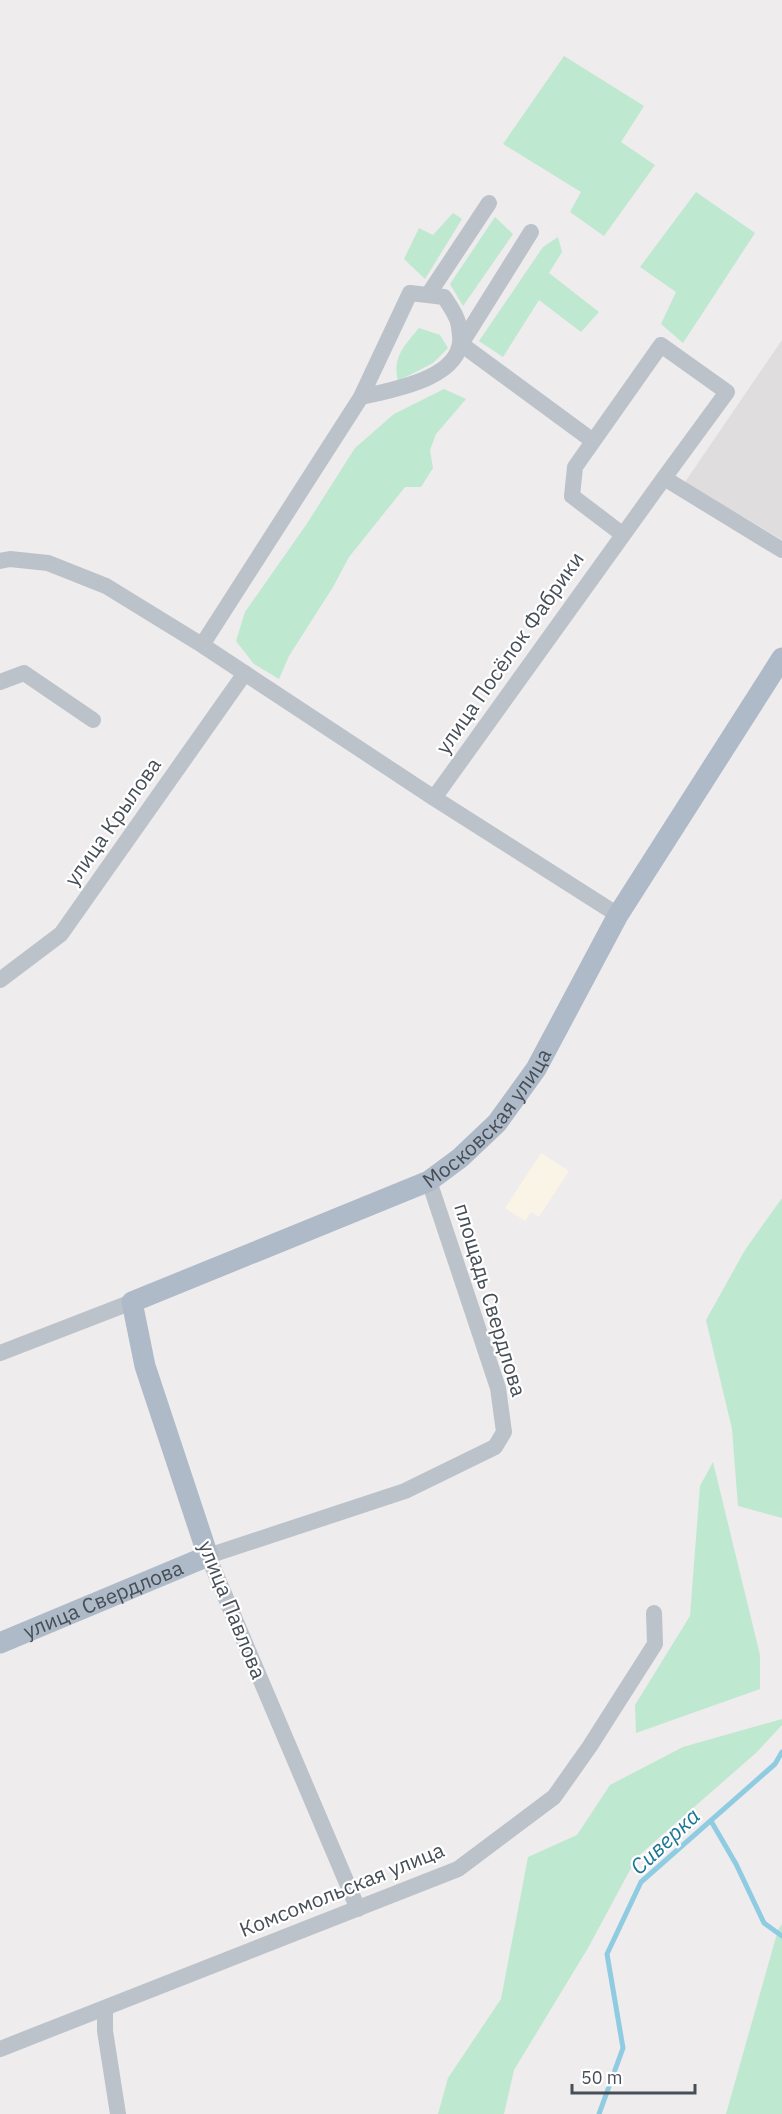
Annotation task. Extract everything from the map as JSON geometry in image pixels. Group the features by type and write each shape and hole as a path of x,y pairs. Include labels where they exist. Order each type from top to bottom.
{"main road":[{"name":"Московская улица","path":"132,1302 429,1181 460,1158 497,1124 536,1069 618,915 782,658"},
{"name":"улица Павлова","path":"132,1302 145,1366 208,1556"},
{"name":"улица Свердлова","path":"0,1643 208,1556"}],"street":[{"path":"428,295 489,203"},
{"path":"361,397 402,387 444,370 458,352 460,344 531,232"},
{"path":"202,645 361,397 410,293 444,297 458,319 460,344 593,441"},
{"name":"улица Посёлок Фабрики","path":"434,798 622,534 727,392 661,345 575,467 572,496 622,534"},
{"path":"664,478 782,550"},
{"path":"0,561 10,559 48,562 105,586 202,645 434,798 618,915"},
{"path":"0,682 24,673 93,720"},
{"name":"улица Крылова","path":"0,980 61,934 245,674"},
{"name":"площадь Свердлова","path":"208,1556 405,1491 495,1447 504,1432 498,1389 429,1181"},
{"name":"Московская улица","path":"0,1353 132,1302"},
{"name":"улица Павлова","path":"208,1556 358,1909"},
{"name":"Комсомольская улица","path":"0,2049 458,1869 554,1797 590,1746 655,1644 654,1613"},
{"path":"105,2008 105,2031 118,2114"}],"shaded area":[{"path":"782,340 782,540 685,482"},
{"path":"541,1153 569,1171 539,1217 531,1212 525,1221 505,1208"}],"green space":[{"path":"564,56 644,106 621,142 655,165 604,236 570,212 581,192 503,144"},
{"path":"696,192 755,233 683,343 661,324 676,292 640,267"},
{"path":"453,213 462,219 425,279 404,259 419,228 433,235"},
{"path":"495,217 513,234 463,306 450,284"},
{"path":"558,237 562,252 549,273 599,312 581,332 539,300 503,357 479,341 543,247"},
{"path":"419,328 440,335 448,348 433,363 398,381 398,358"},
{"path":"444,389 466,399 436,434 430,450 433,468 421,487 405,487 349,557 333,587 289,656 279,679 254,664 236,641 245,612 306,525 355,448 394,414"},
{"path":"782,1198 782,1518 738,1506 732,1429 706,1320 745,1250"},
{"path":"713,1462 760,1655 760,1689 636,1733 635,1705 690,1616 700,1486"},
{"path":"782,1719 782,1725 757,1752 637,1857 588,1948 514,2070 504,2114 438,2114 448,2078 501,1999 528,1857 577,1835 610,1785 683,1747"},
{"path":"782,1924 782,2114 726,2114 778,1930"}],"waterway":[{"name":"Сиверка","path":"599,2114 623,2048 607,1954 641,1882 775,1764 782,1752"},
{"path":"711,1821 736,1864 764,1923 782,1936"}]}
